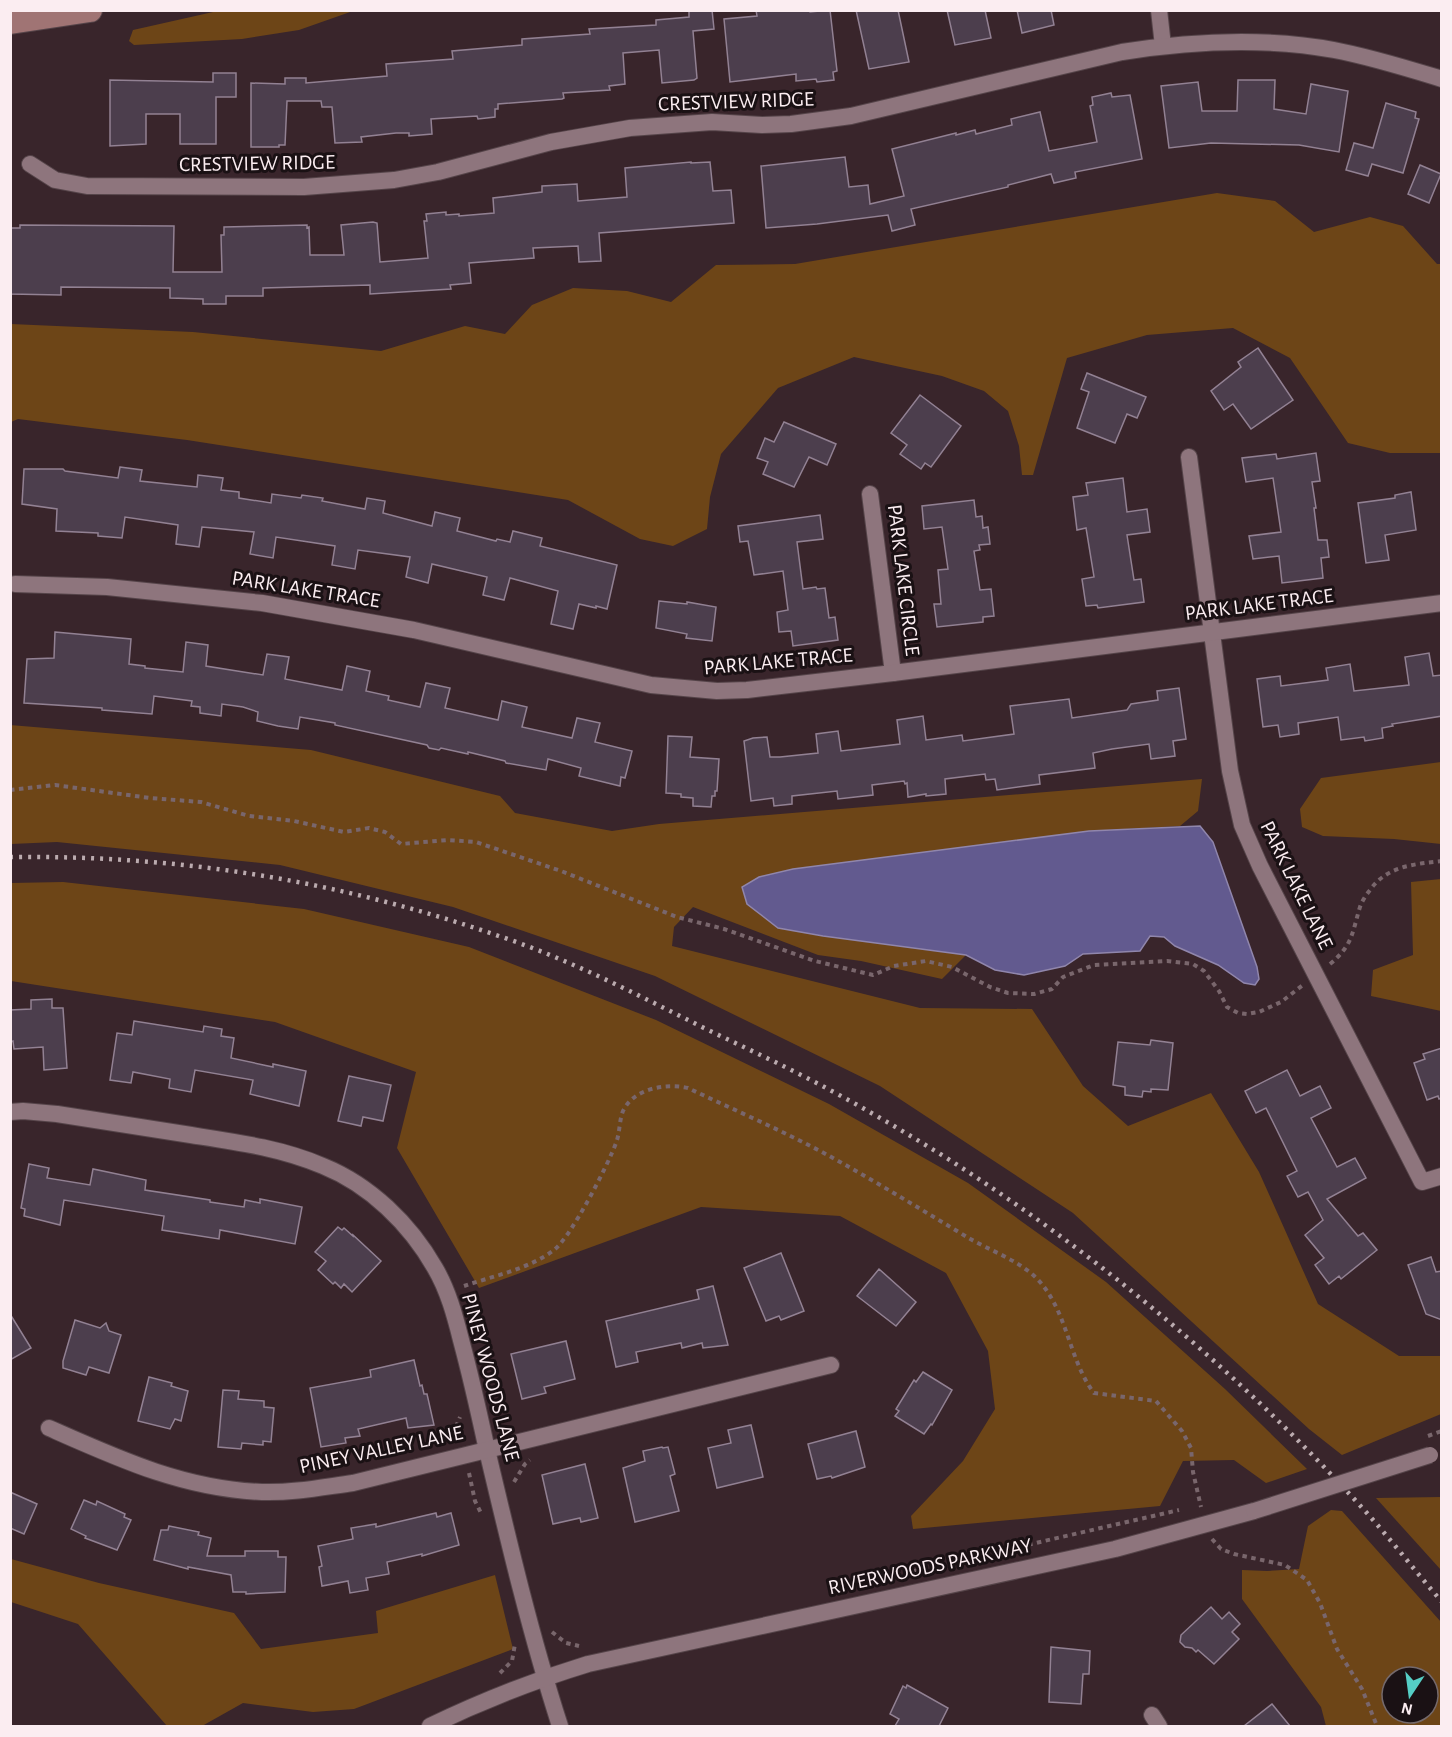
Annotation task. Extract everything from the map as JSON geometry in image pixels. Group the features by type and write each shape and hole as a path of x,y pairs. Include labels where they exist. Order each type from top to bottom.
{"main road":[{"path":"10,22 90,10"}],"street":[{"path":"1159,10 1162,46"},
{"name":"CRESTVIEW RIDGE","path":"30,164 55,180 87,186 304,187 349,185 438,172 551,142 630,128 712,122 791,124 851,116 1122,52 1162,46 1247,42 1290,44 1374,59 1442,79"},
{"name":"PARK LAKE LANE","path":"1190,456 1230,771 1242,825 1260,866 1422,1182 1442,1176"},
{"name":"PARK LAKE CIRCLE","path":"870,494 893,673"},
{"name":"PARK LAKE TRACE","path":"15,584 107,587 262,603 403,628 616,678 687,689 747,690 1442,603"},
{"name":"PINEY WOODS LANE","path":"10,1112 57,1114 288,1152 326,1167 358,1185 405,1225 421,1245 436,1270 455,1318 475,1390 487,1449 544,1677 560,1726"},
{"name":"PINEY VALLEY LANE","path":"49,1428 128,1462 162,1475 190,1482 262,1492 301,1490 353,1483 831,1365"},
{"name":"RIVERWOODS PARKWAY","path":"430,1726 480,1701 544,1677 588,1664 1115,1549 1206,1525 1436,1453"}],"path":[{"path":"10,790 55,785 150,798 201,802 249,816 294,821 344,832 369,828 385,832 401,844 448,840 476,842 561,871 676,917 724,929 815,962 873,975 894,966 926,961 952,967 990,987 1008,993 1034,994 1052,989 1063,976 1094,965 1167,961 1193,964 1204,971 1219,991 1227,1007 1238,1013 1247,1014 1259,1012 1281,1002 1317,975 1346,949 1355,929 1360,906 1373,886 1384,875 1412,864 1442,861"},
{"path":"446,1292 528,1264 554,1250 567,1236 606,1166 617,1140 623,1111 643,1092 660,1087 688,1088 832,1157 987,1249 1014,1262 1039,1280 1054,1300 1078,1364 1094,1393 1156,1401 1182,1431 1191,1448 1200,1505 1213,1542 1221,1549 1234,1554 1285,1565 1307,1580 1320,1603 1337,1649 1362,1689 1377,1726"},
{"path":"440,1443 455,1429 460,1414"},
{"path":"504,1445 514,1483"},
{"path":"1200,1505 1210,1502"},
{"path":"874,1580 1189,1508"},
{"path":"549,1625 558,1639 582,1646"}],"shaded area":[{"path":"222,10 353,11 299,30 242,39 134,45 129,41 133,30"},
{"path":"1217,193 1275,201 1314,232 1370,217 1403,226 1437,264 1441,264 1441,453 1390,453 1348,443 1290,358 1233,328 1147,335 1067,358 1033,475 1022,475 1019,446 1008,411 984,391 942,376 854,357 778,388 721,454 710,497 707,529 673,546 640,539 568,500 187,440 18,419 11,422 11,324 193,332 381,351 465,326 505,334 532,305 573,288 627,291 671,302 716,265 795,264"},
{"path":"10,725 311,750 500,796 515,813 612,831 659,824 1202,779 1198,811 1180,826 1089,831 778,928 966,955 942,979 861,961 818,955 693,907 674,927 672,946 920,1008 1032,1009 1083,1086 1128,1126 1211,1093 1259,1172 1318,1304 1399,1356 1441,1356 1441,1414 1342,1455 1309,1429 1073,1213 880,1086 655,976 453,907 280,865 57,842 11,844"},
{"path":"1441,762 1441,844 1394,839 1323,836 1302,827 1300,809 1321,778"},
{"path":"1200,826 1213,842 1257,967 1259,979 1255,985 1244,983 1218,965 1175,946 1164,937 1150,936 1140,951 1083,954 1065,966 1024,975 995,970 966,955 778,928 747,904 742,887 759,877 793,869 1089,831"},
{"path":"1441,879 1441,1011 1371,996 1373,970 1413,955 1411,882"},
{"path":"63,882 304,909 469,947 656,1020 829,1104 968,1183 1106,1282 1225,1389 1307,1469 1266,1483 1234,1460 1183,1461 1160,1506 913,1529 911,1516 963,1461 995,1409 988,1351 946,1273 840,1216 701,1207 479,1288 397,1148 416,1072 275,1022 11,981 11,883"},
{"path":"1442,1497 1441,1570 1376,1498"},
{"path":"1331,1510 1342,1511 1441,1622 1441,1726 1326,1726 1321,1707 1242,1599 1242,1570 1299,1569 1308,1526"},
{"path":"11,1559 99,1583 234,1613 261,1649 378,1633 376,1611 495,1575 513,1649 354,1709 313,1712 243,1703 202,1726 167,1726 78,1624 11,1602"}],"building":[{"path":"689,10 712,10 714,29 693,31 697,78 694,80 662,83 659,50 623,53 625,84 609,86 610,90 563,93 564,98 562,99 498,104 495,117 431,119 432,134 409,136 409,133 396,133 361,137 362,142 335,143 332,107 322,107 321,101 287,101 285,145 251,147 251,83 285,84 285,78 306,78 306,83 387,76 386,64 453,59 452,51 522,45 522,39 590,34 589,29 656,25 656,20 689,17"},
{"path":"756,10 809,10 810,12 830,10 837,71 833,72 834,80 796,81 796,74 730,82 724,19 757,16"},
{"path":"856,10 898,10 909,62 869,69"},
{"path":"947,10 985,10 991,38 955,45"},
{"path":"1017,10 1051,10 1054,25 1022,33"},
{"path":"213,73 236,73 236,97 216,97 216,144 180,144 180,114 146,114 146,144 110,146 110,80 213,82"},
{"path":"1238,80 1275,80 1274,109 1306,114 1311,84 1348,91 1339,152 1299,145 1211,143 1169,148 1161,86 1198,82 1202,111 1237,111"},
{"path":"1111,93 1112,97 1130,95 1142,159 1075,172 1076,178 1054,183 1051,174 1008,185 1008,187 911,209 915,225 892,231 888,215 766,228 761,166 845,157 849,187 868,185 870,204 904,196 892,149 956,133 956,135 975,130 976,134 1012,125 1011,119 1040,112 1049,151 1097,142 1090,106 1093,105 1092,97"},
{"path":"1386,103 1416,112 1415,118 1419,119 1403,173 1372,164 1368,176 1346,170 1354,143 1373,148"},
{"path":"710,162 713,191 731,190 734,223 599,233 601,261 579,262 578,246 533,248 534,258 469,263 471,283 450,285 451,289 370,294 370,285 263,288 263,296 226,296 226,304 203,304 203,299 170,298 170,288 61,287 61,295 10,294 10,228 20,228 20,225 174,226 173,272 222,272 221,235 224,235 224,227 307,225 310,255 344,255 341,225 373,222 377,223 380,262 428,258 424,221 427,221 426,214 446,212 446,215 459,214 459,216 494,213 493,198 542,192 542,186 577,184 578,201 627,197 625,168"},
{"path":"1420,165 1441,174 1429,203 1408,194"},
{"path":"1258,348 1293,400 1251,429 1233,404 1224,410 1211,391 1241,367 1238,362"},
{"path":"1087,373 1146,397 1137,418 1127,414 1115,443 1077,428 1089,392 1081,389"},
{"path":"920,395 961,426 931,467 925,463 921,469 900,454 907,445 891,433"},
{"path":"784,422 836,444 827,465 809,457 794,487 763,474 768,462 757,458 765,438 774,442"},
{"path":"1316,453 1320,481 1312,482 1318,540 1327,540 1329,557 1321,558 1323,578 1282,583 1279,556 1253,559 1249,536 1281,532 1273,478 1246,482 1242,458 1276,454 1277,459"},
{"path":"120,467 142,470 140,481 197,487 198,475 223,478 221,490 239,492 239,498 271,503 272,494 301,498 302,495 365,509 367,498 385,501 383,513 432,526 435,512 460,518 457,531 496,541 497,539 510,542 513,531 542,538 540,546 617,565 607,609 579,604 573,629 551,624 558,591 510,578 504,600 483,595 487,577 432,564 428,583 406,577 410,557 358,550 355,569 332,565 335,546 276,537 273,558 250,554 254,532 202,527 199,547 176,544 178,525 125,517 122,538 98,536 98,533 56,531 57,509 22,504 24,469 63,469 118,478"},
{"path":"1123,478 1127,512 1147,509 1150,532 1127,535 1134,580 1141,579 1144,602 1098,608 1097,605 1086,606 1082,579 1094,577 1086,528 1077,530 1073,497 1088,495 1086,483"},
{"path":"1411,492 1416,530 1385,535 1389,560 1366,563 1358,503 1395,498 1395,495"},
{"path":"974,500 976,517 982,516 983,528 988,527 990,544 979,545 980,550 974,551 980,590 991,589 994,616 983,617 983,622 937,627 934,604 941,604 938,570 948,569 942,527 924,529 922,506"},
{"path":"820,515 823,539 797,542 803,589 825,588 829,618 835,617 838,640 793,646 791,631 779,632 777,612 788,610 783,571 754,575 748,541 740,542 738,526"},
{"path":"659,601 687,604 687,602 716,607 712,641 686,638 687,634 656,628"},
{"path":"55,632 131,639 129,664 145,666 145,668 183,672 186,642 208,645 206,666 263,675 267,654 289,657 285,679 342,690 347,666 370,671 366,691 389,696 388,700 420,707 426,683 450,688 445,708 498,720 502,701 527,707 522,727 572,738 577,718 600,723 595,742 632,751 625,778 621,777 620,786 579,776 581,768 548,759 546,770 506,763 468,752 468,754 441,748 439,750 429,748 427,745 300,717 298,729 278,726 257,721 258,712 222,704 221,716 200,713 200,707 191,706 192,701 154,696 152,714 24,703 27,659 54,658"},
{"path":"1429,653 1433,676 1442,675 1442,716 1392,724 1393,726 1382,728 1383,738 1365,741 1364,737 1341,740 1338,717 1298,723 1299,734 1280,737 1278,725 1263,727 1257,679 1280,676 1281,686 1328,680 1326,668 1350,664 1354,691 1409,685 1405,657"},
{"path":"1179,688 1186,739 1173,741 1175,756 1151,759 1149,744 1112,749 1093,753 1095,768 1039,775 1040,784 997,790 995,779 986,780 985,774 945,779 946,794 908,797 907,783 905,784 904,781 872,785 873,795 838,799 837,791 792,796 792,804 774,806 773,798 751,801 744,741 753,738 767,737 770,757 818,753 816,734 838,731 841,751 900,744 897,720 923,716 926,740 962,735 963,741 1014,734 1010,706 1069,699 1072,718 1127,710 1131,704 1158,700 1157,691"},
{"path":"668,736 692,737 690,757 719,759 717,791 715,791 715,796 712,796 711,807 693,806 693,798 666,793"},
{"path":"52,999 52,1008 63,1008 67,1068 44,1070 43,1047 14,1049 13,1041 10,1042 10,1010 31,1009 31,1000"},
{"path":"134,1021 203,1032 204,1026 222,1029 221,1036 234,1038 231,1058 306,1071 299,1106 250,1094 253,1080 195,1070 191,1092 169,1088 170,1079 133,1072 131,1083 110,1080 117,1033 132,1035"},
{"path":"1151,1040 1173,1043 1168,1090 1143,1091 1142,1097 1125,1095 1125,1087 1113,1085 1118,1042 1150,1045"},
{"path":"1442,1048 1442,1098 1439,1099 1438,1096 1427,1100 1414,1063 1425,1059 1423,1054"},
{"path":"1287,1070 1300,1096 1320,1086 1331,1108 1311,1118 1337,1167 1355,1158 1366,1178 1327,1199 1358,1236 1363,1233 1377,1250 1341,1279 1339,1276 1329,1284 1315,1265 1324,1258 1305,1235 1323,1220 1308,1192 1298,1197 1287,1176 1297,1171 1266,1108 1256,1113 1245,1091"},
{"path":"349,1076 391,1085 383,1121 363,1117 361,1126 338,1121"},
{"path":"29,1164 49,1168 47,1178 90,1185 93,1169 146,1180 145,1190 210,1200 210,1202 244,1207 245,1200 260,1203 260,1199 302,1207 295,1244 220,1230 219,1239 162,1230 164,1216 64,1200 60,1225 24,1216 25,1209 21,1208"},
{"path":"338,1227 342,1230 344,1228 353,1235 381,1261 352,1292 344,1284 341,1288 335,1282 333,1284 318,1270 326,1261 315,1252"},
{"path":"781,1253 804,1311 781,1320 779,1316 766,1321 744,1268"},
{"path":"1431,1257 1436,1272 1442,1271 1442,1320 1426,1314 1408,1265"},
{"path":"879,1269 916,1302 896,1326 857,1296"},
{"path":"713,1286 728,1345 703,1348 702,1343 682,1348 681,1343 636,1352 638,1362 616,1367 606,1321 699,1299 697,1290"},
{"path":"10,1314 31,1348 10,1360"},
{"path":"75,1320 100,1328 106,1323 109,1331 121,1335 109,1373 89,1367 86,1375 63,1368"},
{"path":"566,1341 575,1379 544,1387 546,1393 522,1399 511,1354"},
{"path":"414,1360 420,1386 422,1385 424,1394 427,1394 434,1425 408,1428 406,1418 358,1429 360,1436 345,1438 346,1443 321,1447 310,1388 371,1377 370,1370"},
{"path":"923,1372 952,1390 932,1425 924,1434 895,1416 899,1411 896,1409 914,1380 916,1382"},
{"path":"149,1377 172,1383 171,1386 188,1391 181,1421 175,1419 170,1429 138,1421"},
{"path":"223,1390 239,1391 238,1399 264,1401 264,1407 274,1408 271,1442 263,1441 263,1445 242,1443 241,1449 218,1447"},
{"path":"751,1425 763,1477 717,1488 708,1448 731,1443 728,1430"},
{"path":"856,1431 865,1467 832,1478 831,1476 817,1479 808,1444"},
{"path":"668,1447 675,1474 670,1476 679,1511 635,1522 623,1468 645,1461 643,1451"},
{"path":"585,1464 598,1518 581,1522 580,1518 553,1524 542,1475"},
{"path":"10,1492 37,1504 24,1534 10,1528"},
{"path":"84,1500 96,1505 97,1501 125,1514 124,1517 131,1520 117,1550 85,1538 86,1536 71,1529"},
{"path":"436,1513 437,1517 451,1513 459,1545 422,1556 422,1554 387,1562 389,1574 366,1578 368,1590 350,1593 348,1581 322,1586 319,1567 322,1566 318,1546 353,1539 351,1528 376,1524 376,1527"},
{"path":"169,1526 199,1532 198,1535 211,1538 207,1556 245,1556 245,1551 278,1551 278,1557 286,1557 285,1592 246,1594 246,1592 233,1592 231,1575 188,1567 188,1569 154,1560 161,1530 168,1530"},
{"path":"1211,1607 1222,1619 1229,1612 1240,1624 1232,1632 1239,1639 1214,1664 1198,1650 1196,1652 1180,1642 1181,1635"},
{"path":"1051,1647 1090,1651 1089,1674 1083,1674 1081,1704 1049,1702"},
{"path":"907,1685 948,1708 939,1726 895,1726 899,1719 890,1714 903,1686 906,1688"},
{"path":"1272,1704 1290,1726 1244,1726"}],"railway":[{"path":"10,857 141,861 205,868 269,877 394,904 519,943 566,962 825,1087 911,1136 1003,1195 1059,1235 1168,1321 1220,1366 1319,1462 1376,1523 1442,1602"}]}
